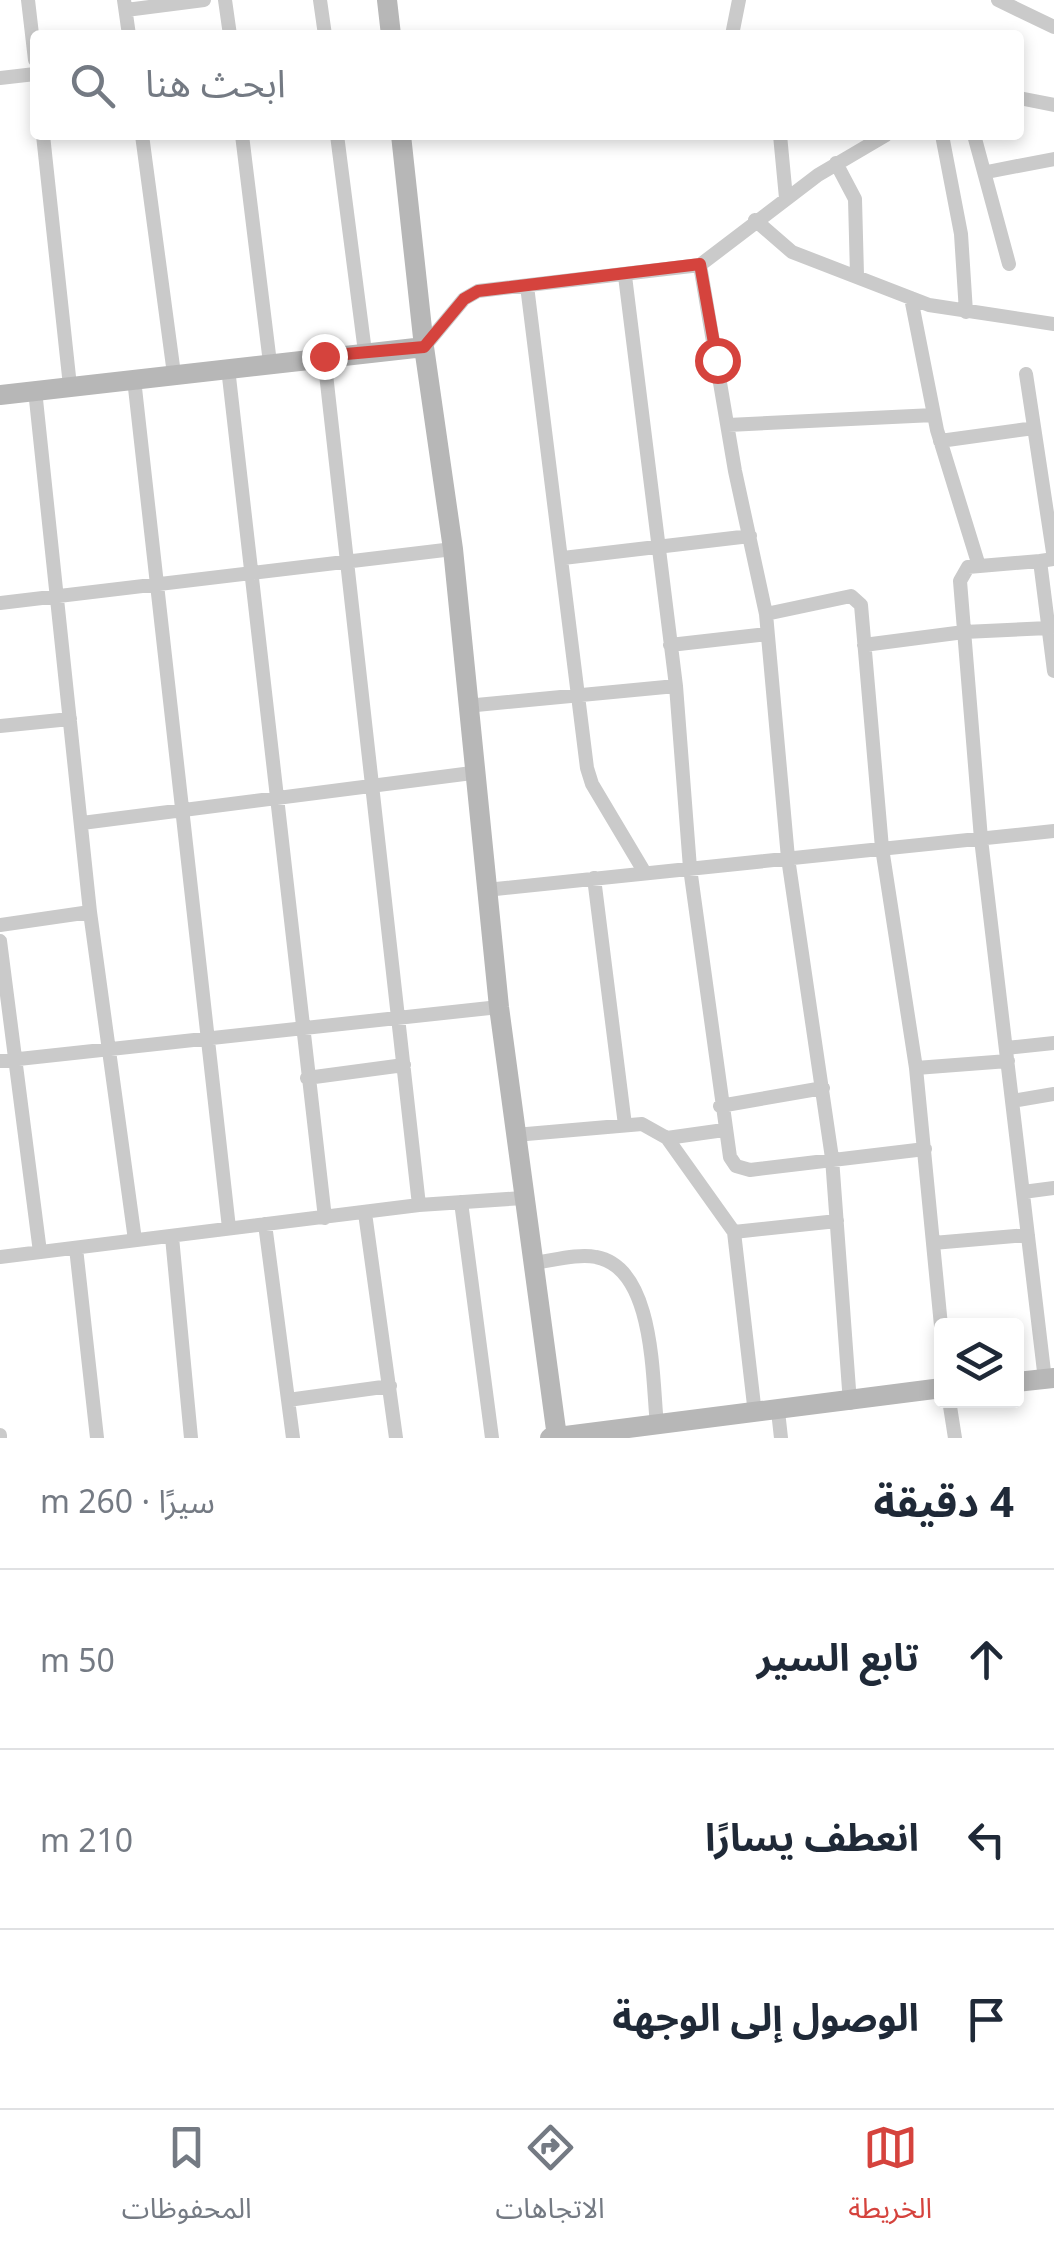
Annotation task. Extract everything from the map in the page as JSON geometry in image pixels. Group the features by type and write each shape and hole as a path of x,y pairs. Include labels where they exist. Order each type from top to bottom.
{"street":[{"path":"28,0 32,30"},
{"path":"128,30 125,5 204,0"},
{"path":"226,0 229,30"},
{"path":"320,0 324,30"},
{"path":"387,0 390,30"},
{"path":"733,30 739,0"},
{"path":"998,0 1054,26"},
{"path":"0,78 30,75"},
{"path":"1024,99 1054,105"},
{"path":"44,140 70,386"},
{"path":"143,140 174,374"},
{"path":"243,140 270,363"},
{"path":"338,140 365,352"},
{"path":"402,140 424,347 453,549 472,773 499,1006 557,1437"},
{"path":"780,140 786,198"},
{"path":"0,395 424,347 464,299 478,291 700,264 786,198 877,140"},
{"path":"943,140 961,234 966,312"},
{"path":"976,140 1010,264"},
{"path":"987,172 1054,159"},
{"path":"836,163 855,199 856,275"},
{"path":"755,220 792,252 911,298 966,312 1054,324"},
{"path":"700,264 766,614 788,858 832,1158 850,1402"},
{"path":"626,276 676,686 690,868 730,1158 742,1169 925,1149"},
{"path":"527,286 592,784 645,873"},
{"path":"911,298 940,441 979,566"},
{"path":"324,356 350,561 419,1205"},
{"path":"228,368 324,1218"},
{"path":"1024,1381 1049,1379 981,839 960,581 968,567 1054,559 1026,374"},
{"path":"134,379 229,1228"},
{"path":"35,390 90,912 135,1240"},
{"path":"728,424 934,415"},
{"path":"940,441 1034,428"},
{"path":"562,558 750,536"},
{"path":"0,602 453,549"},
{"path":"1040,561 1054,672"},
{"path":"766,614 855,596 861,604 882,848 916,1068 940,1318"},
{"path":"864,645 964,632 1048,628"},
{"path":"670,645 768,634"},
{"path":"466,706 676,686"},
{"path":"0,726 70,719"},
{"path":"82,823 472,773"},
{"path":"486,890 1054,831"},
{"path":"594,878 624,1125"},
{"path":"0,926 90,912"},
{"path":"0,942 7,1060 40,1252"},
{"path":"7,1060 499,1006"},
{"path":"916,1068 1054,1043"},
{"path":"308,1078 404,1065"},
{"path":"720,1106 823,1088"},
{"path":"1012,1101 1054,1094"},
{"path":"515,1135 624,1125 651,1126 667,1138 734,1232 755,1414"},
{"path":"667,1138 724,1130"},
{"path":"1023,1192 1054,1188"},
{"path":"0,1256 419,1205 524,1198"},
{"path":"461,1202 492,1438"},
{"path":"364,1213 396,1438"},
{"path":"734,1232 837,1221"},
{"path":"265,1224 293,1438"},
{"path":"933,1243 1028,1235"},
{"path":"172,1236 191,1438"},
{"path":"76,1248 97,1438"},
{"path":"533,1263 595,1256 623,1272 643,1306 657,1425"},
{"path":"288,1400 390,1386"},
{"path":"550,1438 609,1434 657,1425 693,1430 755,1414 934,1389"},
{"path":"950,1408 955,1438"},
{"path":"778,1411 782,1438"}],"route":[{"path":"324,356 424,347 464,299 478,291 700,264 717,360"}]}
